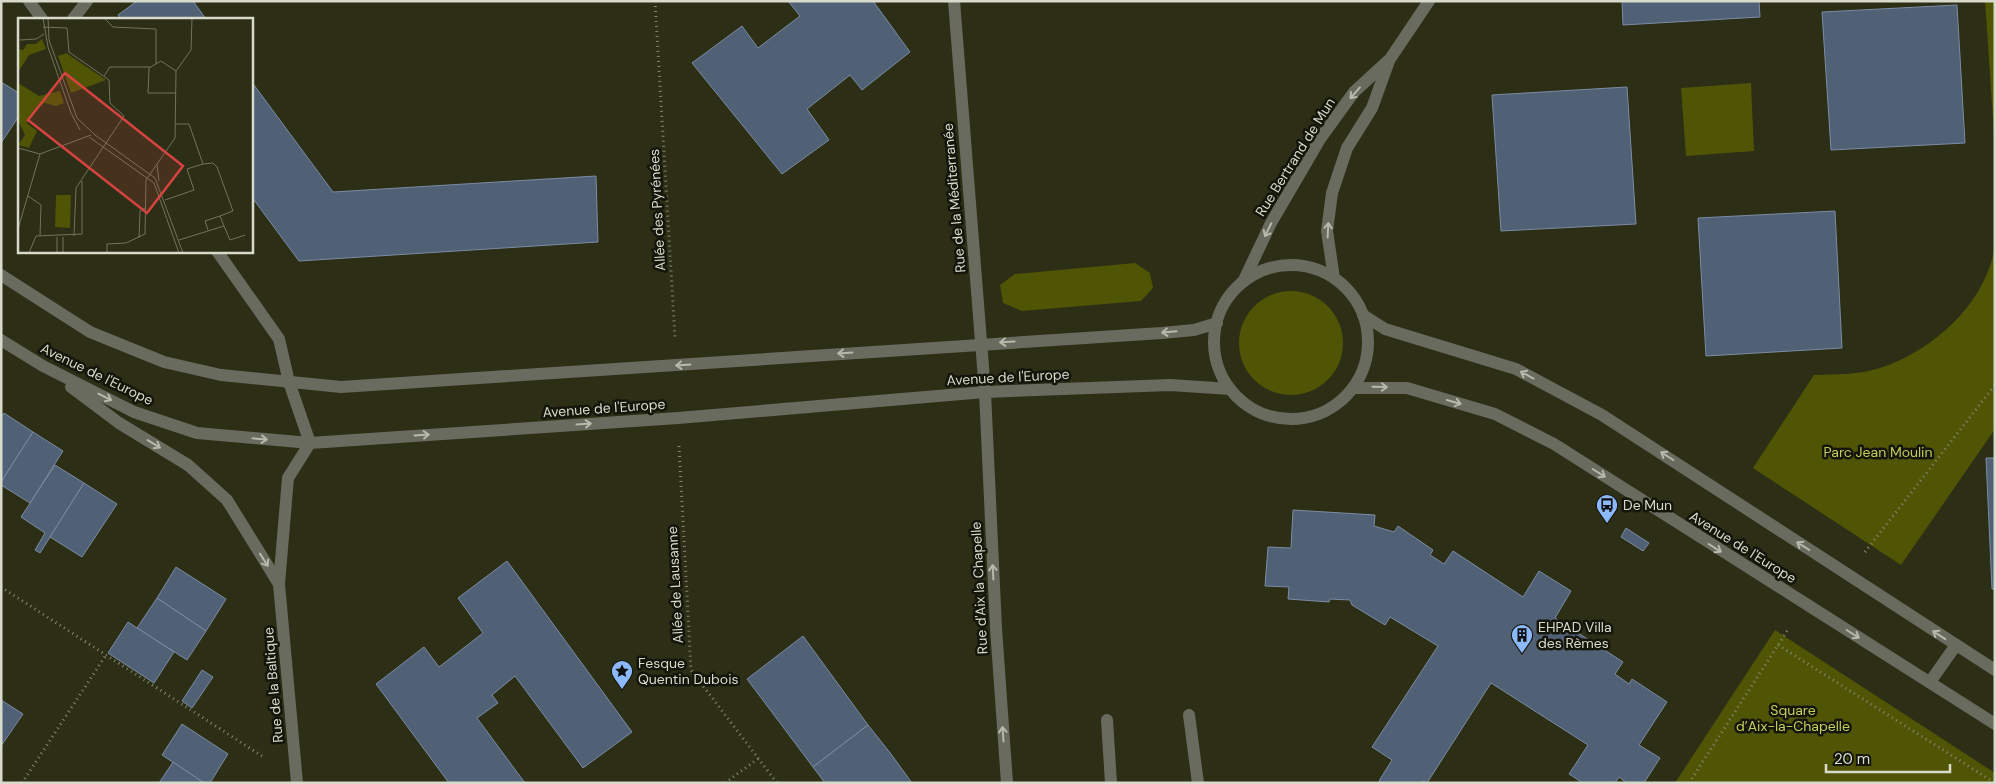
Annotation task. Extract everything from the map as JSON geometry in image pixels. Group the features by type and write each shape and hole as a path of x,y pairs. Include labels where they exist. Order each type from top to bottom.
{"street":[{"path":"29,1 41,18"},
{"path":"74,18 88,1"},
{"name":"Rue de la Méditerranée","path":"954,1 985,392"},
{"name":"Rue Bertrand de Mun","path":"1243,282 1271,223 1320,140 1354,92 1390,59 1429,1"},
{"name":"Rue Bertrand de Mun","path":"1334,278 1326,231 1332,194 1347,148 1372,108 1390,59"},
{"path":"219,252 279,339 289,382 310,443"},
{"path":"1288,266 1312,268 1334,278 1348,291 1363,315 1367,330 1366,360 1353,388 1332,407 1320,414 1292,419 1277,418 1257,411 1239,399 1221,374 1216,357 1214,340 1222,307 1243,282 1264,270 1288,266"},
{"path":"1,275 90,332 164,362 221,376 341,386 677,366 981,343 1162,333 1194,330 1217,323"},
{"path":"1363,315 1385,329 1516,369 1602,415 1995,670"},
{"name":"Avenue de l'Europe","path":"1,340 43,366 134,412 197,433 310,443 678,418 985,392 1170,385 1230,389"},
{"name":"Rue de la Baltique","path":"43,366 120,423 188,465 227,500 279,584"},
{"name":"Avenue de l'Europe","path":"1353,388 1407,388 1495,414 1554,444 1995,724"},
{"name":"Rue d'Aix la Chapelle","path":"985,392 996,628 1007,783"},
{"name":"Rue de la Baltique","path":"297,781 279,584 288,478 310,443"},
{"path":"1930,682 1956,645"},
{"path":"1189,715 1198,783"},
{"path":"1107,720 1111,783"}],"path":[{"name":"Allée des Pyrénées","path":"655,1 677,366"},
{"name":"Allée de Lausanne","path":"678,418 691,670 777,783"},
{"path":"1,587 106,654 297,781"},
{"path":"1778,645 1995,782"},
{"path":"22,783 106,654"},
{"path":"725,783 759,758"}],"green space":[{"path":"1985,1 1995,1 1995,149"},
{"path":"1751,83 1754,151 1686,156 1681,88"},
{"name":"Parc Jean Moulin","path":"1995,245 1995,429 1901,565 1753,468 1814,375 1857,373 1875,370 1902,359 1939,336 1970,304 1990,266"},
{"path":"1135,263 1150,273 1153,288 1141,301 1022,311 1003,303 1000,285 1015,274"},
{"path":"1291,291 1311,295 1328,306 1339,323 1343,343 1339,363 1328,380 1311,391 1291,395 1271,391 1254,380 1243,363 1239,343 1243,323 1254,306 1271,295"},
{"name":"Square d’Aix-la-Chapelle","path":"1775,630 1995,773 1995,783 1675,783"}],"building":[{"path":"137,1 193,1 205,18 120,18 118,15"},
{"path":"788,1 873,1 910,52 862,90 850,75 807,109 829,140 782,174 692,63 742,26 758,48 800,16"},
{"path":"1622,1 1759,1 1760,17 1623,25"},
{"path":"1957,5 1965,143 1831,150 1822,12"},
{"path":"1,82 18,92 18,118 1,143"},
{"path":"252,82 333,192 596,176 598,242 299,261 252,197"},
{"path":"1627,87 1636,224 1501,231 1492,95"},
{"path":"1835,211 1842,348 1706,356 1698,218"},
{"path":"4,413 33,432 1,482 1,417"},
{"path":"33,432 63,451 30,503 1,485 1,482"},
{"path":"1986,458 1995,458 1995,589 1992,589"},
{"path":"55,465 84,483 40,553 35,550 45,533 21,517"},
{"path":"84,483 117,504 82,557 50,537"},
{"name":"EHPAD Villa des Rèmes","path":"1293,510 1375,515 1374,526 1394,532 1398,526 1433,550 1430,555 1444,564 1453,551 1523,597 1539,571 1571,591 1555,618 1623,662 1615,674 1629,684 1632,679 1667,702 1639,745 1660,758 1644,783 1627,783 1619,777 1615,783 1583,783 1569,774 1588,745 1491,683 1427,783 1423,781 1422,783 1382,783 1379,781 1392,760 1372,747 1438,646 1390,617 1385,625 1352,605 1350,600 1330,599 1329,602 1288,599 1289,587 1265,586 1268,547 1291,548"},
{"path":"1626,528 1649,543 1643,551 1621,537"},
{"path":"507,561 632,732 583,768 515,676 492,695 498,703 477,718 525,783 449,783 376,684 424,647 439,667 483,633 458,598"},
{"path":"176,567 226,599 206,631 157,598"},
{"path":"157,598 206,631 187,660 137,628"},
{"path":"128,622 174,652 154,683 108,653"},
{"path":"803,636 868,725 813,767 747,679"},
{"path":"202,670 213,677 192,708 182,701"},
{"path":"1,700 23,714 1,746"},
{"path":"182,724 228,754 210,783 204,783 162,755"},
{"path":"868,725 912,783 825,783 813,767"},
{"path":"173,762 204,783 159,783"}],"place":[{"name":"De Mun","path":"1607,524"},
{"name":"EHPAD Villa des Rèmes","path":"1522,654"},
{"name":"Fesque Quentin Dubois","path":"622,690"}]}
